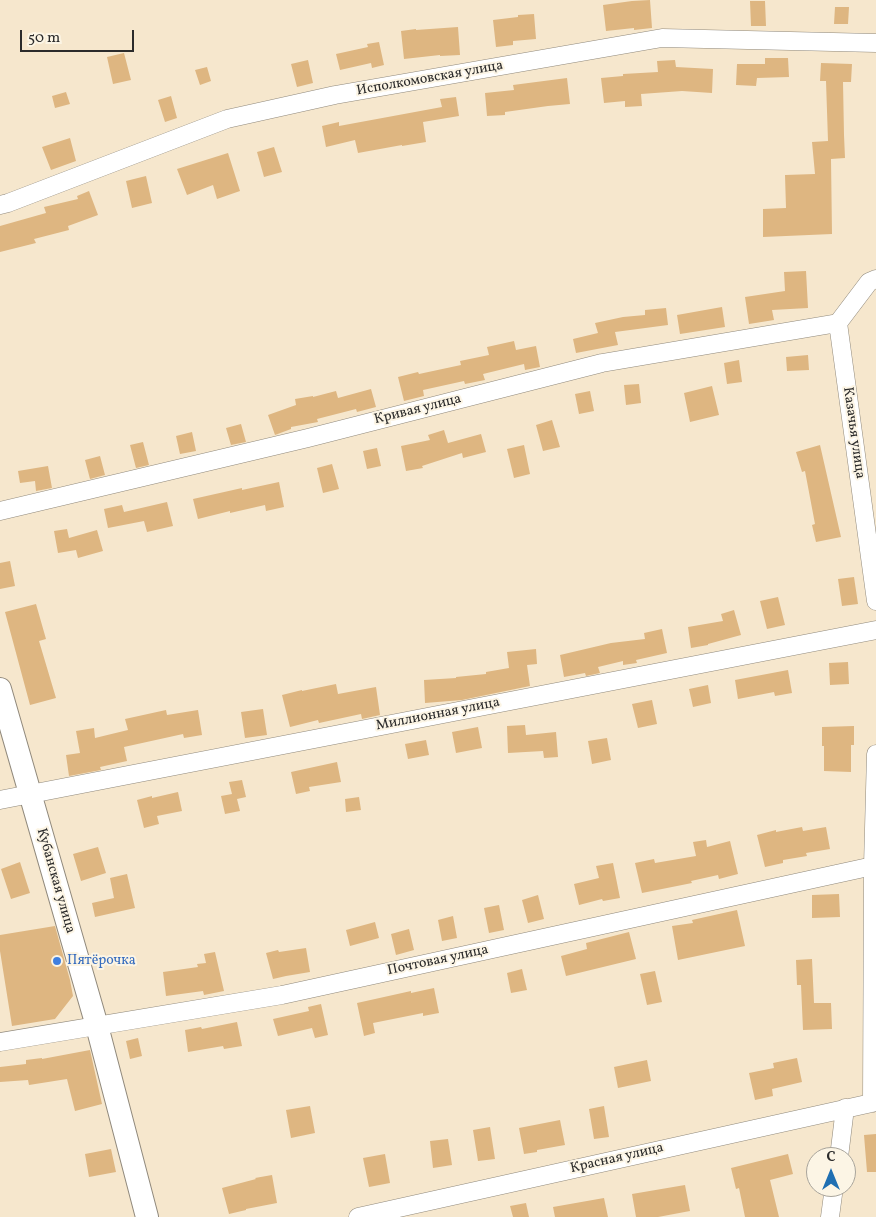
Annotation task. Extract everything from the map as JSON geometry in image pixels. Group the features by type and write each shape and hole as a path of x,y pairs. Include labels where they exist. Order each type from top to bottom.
{"main road":[{"name":"Кубанская улица","path":"0,689 97,1026 147,1217"}],"street":[{"name":"Исполкомовская улица","path":"0,205 227,119 335,95 662,38 876,43"},
{"path":"838,323 869,282 876,279"},
{"name":"Кривая улица","path":"0,511 308,438 602,363 838,323"},
{"name":"Казачья улица","path":"838,323 876,602"},
{"name":"Миллионная улица","path":"0,800 876,630"},
{"path":"874,1103 872,866 876,754"},
{"name":"Почтовая улица","path":"0,1042 282,995 872,866"},
{"name":"Красная улица","path":"358,1217 874,1103"},
{"path":"839,1147 845,1108"},
{"path":"830,1217 833,1197"}],"building":[{"path":"650,0 652,28 606,31 603,5"},
{"path":"750,1 765,1 766,26 751,26"},
{"path":"835,7 849,7 848,24 834,24"},
{"path":"534,14 536,39 513,41 513,45 496,47 493,20"},
{"path":"458,27 460,55 404,59 401,31"},
{"path":"379,42 384,65 372,68 371,63 340,70 336,54 368,47 367,44"},
{"path":"124,53 131,80 113,84 107,57"},
{"path":"765,58 788,58 789,77 757,78 756,86 736,85 737,64 765,64"},
{"path":"308,60 313,83 297,87 291,64"},
{"path":"675,60 676,67 713,69 712,93 682,91 641,94 642,106 625,107 625,101 604,103 601,78 623,76 623,74 658,72 657,61"},
{"path":"821,63 852,64 851,82 843,82 845,158 831,159 832,234 763,237 763,209 786,208 785,175 815,174 812,142 828,141 826,81 820,81"},
{"path":"207,67 211,81 200,85 195,70"},
{"path":"567,78 570,104 505,112 505,115 487,116 485,93 514,90 513,85"},
{"path":"66,92 70,104 55,108 52,96"},
{"path":"171,96 177,118 165,122 158,100"},
{"path":"456,97 459,116 423,122 426,142 358,153 355,140 326,147 322,126 339,122 339,126 442,107 440,99"},
{"path":"70,138 76,161 51,170 42,147"},
{"path":"274,147 282,172 264,177 257,152"},
{"path":"228,153 240,191 217,199 213,185 187,195 177,169"},
{"path":"146,176 152,203 132,208 126,181"},
{"path":"89,191 98,215 68,226 69,230 34,239 36,243 0,252 0,226 46,213 44,207 78,199 77,196"},
{"path":"806,271 808,308 772,310 774,320 749,324 745,297 785,291 784,272"},
{"path":"722,307 725,327 680,334 677,315"},
{"path":"666,308 668,325 615,332 618,345 576,353 573,339 598,333 595,323 623,317 645,315 645,310"},
{"path":"514,341 516,350 536,346 540,367 525,370 524,364 483,374 485,380 465,384 464,381 423,390 424,396 404,401 398,377 461,365 460,361 489,355 487,347"},
{"path":"808,355 809,370 787,371 786,357"},
{"path":"739,360 742,382 727,384 724,363"},
{"path":"639,384 641,403 626,405 624,385"},
{"path":"712,386 719,415 690,422 684,393"},
{"path":"371,389 376,407 357,412 356,409 317,419 318,422 291,427 291,429 275,435 268,415 296,405 295,399 336,391 338,398"},
{"path":"590,391 594,411 579,414 575,394"},
{"path":"552,420 560,447 543,451 536,425"},
{"path":"241,424 246,442 231,445 226,428"},
{"path":"444,430 448,443 481,434 486,452 463,458 462,453 422,466 423,468 406,471 401,446 430,440 428,435"},
{"path":"192,432 196,451 180,454 176,436"},
{"path":"143,442 149,465 136,468 130,445"},
{"path":"524,445 530,474 514,478 507,449"},
{"path":"820,445 841,537 816,542 812,525 815,524 805,471 802,472 796,452"},
{"path":"377,448 381,466 367,469 363,451"},
{"path":"100,456 105,475 90,479 85,460"},
{"path":"332,464 339,489 323,493 317,468"},
{"path":"48,466 52,488 36,491 35,481 20,483 18,471"},
{"path":"279,482 284,507 266,511 265,505 198,519 193,499"},
{"path":"167,502 173,526 147,532 144,521 108,528 104,509 122,505 124,512"},
{"path":"67,529 69,538 97,530 103,551 78,558 76,550 58,553 54,531"},
{"path":"10,561 15,586 0,589 0,563"},
{"path":"854,577 858,604 842,606 838,579"},
{"path":"778,597 785,625 767,629 760,601"},
{"path":"36,604 46,639 39,641 56,698 30,705 5,612"},
{"path":"734,610 741,635 691,648 688,627 723,621 721,614"},
{"path":"662,629 667,653 636,660 637,663 623,665 623,661 598,667 600,673 586,676 585,673 564,677 560,655 611,643 645,639 644,633"},
{"path":"536,649 537,664 527,665 530,686 462,700 425,703 424,680 486,674 486,672 509,668 507,652"},
{"path":"848,662 849,684 830,685 829,663"},
{"path":"788,670 792,693 775,696 774,692 738,699 735,680"},
{"path":"336,684 338,694 376,687 380,715 362,719 361,714 319,723 318,720 290,727 282,695"},
{"path":"708,685 711,703 693,707 689,689"},
{"path":"652,700 657,724 638,728 632,704"},
{"path":"263,709 267,735 245,738 241,712"},
{"path":"166,710 167,715 198,710 202,735 184,738 183,734 124,747 127,761 100,767 101,770 69,776 66,755 80,753 76,731 94,728 95,738 128,730 125,719"},
{"path":"525,725 526,735 556,732 558,757 544,758 543,751 508,753 507,726"},
{"path":"854,726 854,745 851,745 851,772 824,771 822,727"},
{"path":"478,727 482,748 456,753 452,732"},
{"path":"607,738 611,760 592,764 588,741"},
{"path":"426,740 429,755 408,759 405,744"},
{"path":"337,762 341,782 309,787 310,791 296,794 291,772"},
{"path":"242,780 246,797 237,799 240,811 225,814 221,796 232,794 229,782"},
{"path":"178,792 182,811 157,816 159,824 144,828 137,800"},
{"path":"359,797 361,810 346,812 345,799"},
{"path":"802,827 803,831 826,827 830,849 806,853 807,856 783,860 783,863 765,867 757,835 776,830 776,832"},
{"path":"706,840 707,847 730,841 738,874 719,879 718,875 691,881 692,883 642,893 635,863 654,859 655,863 696,856 693,842"},
{"path":"98,847 106,873 81,881 73,854"},
{"path":"20,862 30,893 11,899 1,869"},
{"path":"613,863 620,898 603,901 602,899 579,905 574,884 599,878 596,866"},
{"path":"127,874 135,908 95,917 92,903 114,898 110,878"},
{"path":"839,894 840,917 812,918 812,895"},
{"path":"538,895 544,919 528,923 522,900"},
{"path":"499,905 504,930 489,933 484,908"},
{"path":"737,910 745,946 678,960 672,926 693,923 692,920"},
{"path":"453,916 457,938 442,941 438,920"},
{"path":"375,922 379,938 350,946 346,930"},
{"path":"55,926 73,996 55,1019 12,1026 0,951 0,935"},
{"path":"409,929 414,950 396,955 391,934"},
{"path":"629,932 636,959 566,976 561,956 587,949 586,943"},
{"path":"306,948 310,972 273,979 266,953"},
{"path":"215,952 224,991 204,995 203,991 166,996 163,972 198,967 197,964 206,963 204,954"},
{"path":"812,959 814,1003 831,1003 832,1029 803,1030 801,985 797,985 796,960"},
{"path":"522,969 527,990 511,993 507,973"},
{"path":"655,971 662,1002 647,1005 640,974"},
{"path":"434,988 439,1013 423,1016 423,1013 373,1023 375,1033 364,1036 357,1003"},
{"path":"321,1004 328,1035 315,1038 312,1028 278,1036 273,1019 309,1011 308,1007"},
{"path":"237,1022 242,1046 224,1049 223,1046 188,1052 185,1030 201,1027 202,1029"},
{"path":"138,1038 142,1056 130,1059 126,1041"},
{"path":"90,1050 102,1104 75,1111 67,1079 29,1085 28,1080 0,1082 0,1067 26,1064 26,1060"},
{"path":"797,1058 802,1082 772,1089 773,1096 755,1100 749,1073 774,1068 773,1063"},
{"path":"647,1060 651,1081 618,1088 614,1067"},
{"path":"310,1106 315,1133 291,1138 286,1110"},
{"path":"604,1106 609,1137 594,1139 589,1109"},
{"path":"560,1120 565,1145 524,1154 519,1128"},
{"path":"490,1127 495,1159 478,1161 473,1130"},
{"path":"876,1134 876,1172 867,1172 864,1135"},
{"path":"448,1139 452,1165 433,1168 430,1141"},
{"path":"111,1149 116,1172 89,1177 85,1154"},
{"path":"385,1154 390,1183 369,1187 363,1158"},
{"path":"788,1154 793,1174 770,1180 779,1217 745,1217 739,1188 736,1189 731,1168"},
{"path":"272,1175 277,1203 229,1214 222,1188"},
{"path":"685,1185 690,1211 658,1217 636,1217 632,1194"},
{"path":"604,1198 608,1217 555,1217 553,1207"},
{"path":"526,1203 529,1217 513,1217 510,1206"}],"place":[{"name":"Пятёрочка","path":"57,961"}]}
